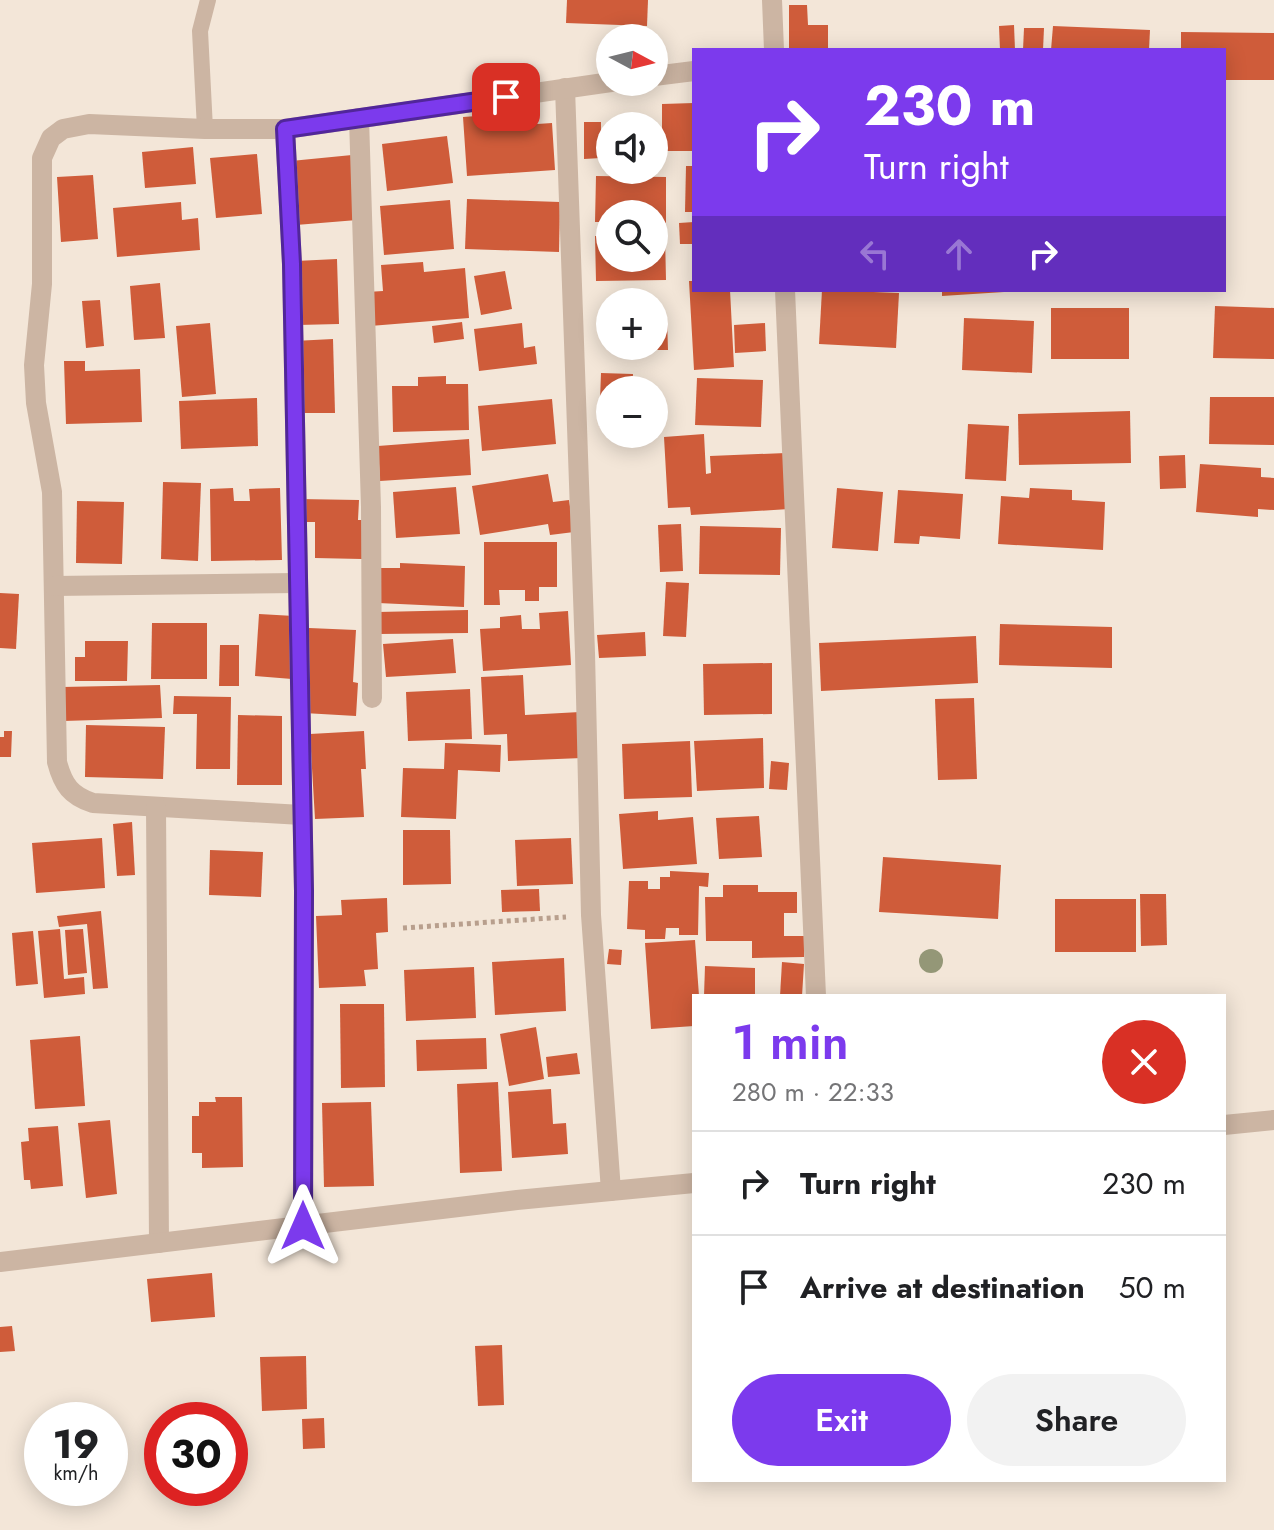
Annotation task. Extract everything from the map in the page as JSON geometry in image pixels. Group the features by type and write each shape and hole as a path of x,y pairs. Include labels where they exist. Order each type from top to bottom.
{"street":[{"path":"772,0 774,48"},
{"path":"668,74 692,71"},
{"path":"302,815 93,803 76,797 62,781 57,762 52,492 36,403 34,365 42,284 42,158 51,138 63,129 89,124 285,129 596,84"},
{"path":"565,88 591,915 611,1191"},
{"path":"359,118 369,417 372,698"},
{"path":"285,129 292,264 302,815 303,1226"},
{"path":"785,292 816,994"},
{"path":"54,586 297,583"},
{"path":"156,807 159,1243"},
{"path":"1226,1125 1274,1120"},
{"path":"0,1262 692,1183"}],"lane":[{"path":"205,129 200,31 208,0"}],"path":[{"path":"403,928 591,915"}],"building":[{"path":"567,0 648,0 647,24 566,23"},
{"path":"789,5 807,5 808,25 828,25 828,48 789,48"},
{"path":"1014,25 1015,48 1000,48 999,26"},
{"path":"1053,26 1150,30 1149,48 1051,48"},
{"path":"1024,28 1044,28 1043,48 1023,48"},
{"path":"1181,32 1274,33 1274,80 1226,80 1226,48 1181,48"},
{"path":"692,103 692,151 668,151 668,112 662,112 662,104"},
{"path":"491,115 492,127 552,123 555,170 467,176 463,117"},
{"path":"584,122 596,122 596,158 584,159"},
{"path":"447,136 453,183 387,191 382,144"},
{"path":"193,147 196,184 145,188 142,152"},
{"path":"257,154 262,214 216,218 210,158"},
{"path":"352,155 357,220 296,225 291,161"},
{"path":"686,166 692,166 692,212 685,212"},
{"path":"93,175 98,239 61,242 57,177"},
{"path":"596,176 596,184 666,184 666,200 596,200 595,222"},
{"path":"467,199 560,202 559,252 465,249"},
{"path":"450,200 454,249 384,255 380,206"},
{"path":"181,202 182,220 198,218 200,250 117,257 113,208"},
{"path":"692,222 692,244 680,244 679,223"},
{"path":"595,236 596,272 666,272 666,280 596,281"},
{"path":"337,259 339,324 298,325 296,261"},
{"path":"423,262 424,272 465,268 469,318 370,326 367,292 383,291 381,265"},
{"path":"505,271 512,309 481,315 474,276"},
{"path":"689,281 692,281 692,292 730,292 734,367 694,370"},
{"path":"160,283 165,338 134,340 130,286"},
{"path":"822,292 899,293 896,348 819,344"},
{"path":"942,292 1004,292 942,296"},
{"path":"100,300 104,346 86,348 82,301"},
{"path":"1215,306 1274,308 1274,359 1213,358"},
{"path":"1051,308 1129,308 1129,359 1051,359"},
{"path":"964,318 1034,321 1032,373 962,370"},
{"path":"462,322 464,339 434,343 432,326"},
{"path":"210,323 216,394 182,397 176,326"},
{"path":"522,323 524,348 535,346 537,364 479,371 474,329"},
{"path":"765,323 766,351 735,353 734,325"},
{"path":"333,339 335,413 296,413 294,341"},
{"path":"64,361 85,361 85,371 140,369 142,422 66,424"},
{"path":"601,373 633,374 633,376 601,376"},
{"path":"446,376 446,384 468,384 469,430 393,432 392,386 418,386 418,377"},
{"path":"697,378 763,380 761,427 695,425"},
{"path":"1210,397 1274,397 1274,445 1209,444"},
{"path":"257,398 258,446 181,449 179,401"},
{"path":"552,399 556,444 482,451 478,406"},
{"path":"1130,411 1131,463 1019,465 1018,414"},
{"path":"968,424 1009,426 1006,481 965,479"},
{"path":"704,434 706,474 711,473 710,456 786,453 789,509 691,515 690,507 668,508 665,448 668,448 668,437"},
{"path":"469,439 471,475 380,481 378,446"},
{"path":"1185,455 1186,488 1160,489 1159,456"},
{"path":"1200,464 1261,468 1261,477 1274,478 1274,510 1258,509 1258,517 1196,512"},
{"path":"548,474 553,502 569,500 574,532 550,535 548,524 480,535 472,486"},
{"path":"163,482 201,483 198,561 161,559"},
{"path":"456,487 460,534 396,538 393,492"},
{"path":"233,488 234,501 250,501 249,489 280,488 282,560 211,561 210,489"},
{"path":"837,488 883,492 878,551 832,548"},
{"path":"1030,488 1072,490 1072,500 1105,502 1103,550 998,544 1001,496 1029,498"},
{"path":"898,490 963,494 960,539 920,536 919,544 894,543"},
{"path":"298,499 359,500 358,520 363,520 362,559 315,558 315,522 298,522"},
{"path":"77,501 124,502 122,564 76,563"},
{"path":"681,524 683,571 660,572 658,525"},
{"path":"700,526 781,528 780,575 699,574"},
{"path":"484,542 557,542 557,587 539,587 539,601 525,601 525,590 499,590 500,605 484,605"},
{"path":"400,563 465,566 464,607 378,603 379,568 400,568"},
{"path":"666,582 689,583 686,637 663,636"},
{"path":"0,593 19,594 16,649 0,648"},
{"path":"468,610 468,633 379,634 378,612"},
{"path":"568,611 571,665 483,671 480,629 500,628 500,617 521,615 522,629 540,629 539,613"},
{"path":"259,614 294,616 292,679 255,676"},
{"path":"152,623 207,623 207,679 151,679"},
{"path":"1000,624 1112,627 1112,668 999,665"},
{"path":"309,628 356,630 353,682 358,683 356,716 304,713"},
{"path":"645,632 646,656 599,658 597,635"},
{"path":"976,636 978,683 821,691 819,643"},
{"path":"453,639 456,673 386,677 383,644"},
{"path":"85,641 128,641 127,681 75,681 75,657 85,657"},
{"path":"220,645 239,645 239,686 219,686"},
{"path":"772,663 772,714 704,715 703,664"},
{"path":"523,675 525,715 580,712 582,758 508,761 507,734 484,735 481,677"},
{"path":"160,685 162,718 63,721 62,687"},
{"path":"470,689 472,739 408,741 406,692"},
{"path":"174,696 231,697 230,769 196,769 197,714 173,714"},
{"path":"974,698 977,779 938,780 935,699"},
{"path":"238,715 282,716 282,785 237,785"},
{"path":"86,725 165,727 163,779 85,777"},
{"path":"4,731 12,731 11,757 0,757 0,737 4,737"},
{"path":"364,731 366,769 361,769 364,817 315,819 310,734"},
{"path":"763,738 764,788 697,791 694,741"},
{"path":"690,741 692,797 624,799 622,744"},
{"path":"445,743 501,745 500,772 458,770 456,819 401,817 403,768 444,769"},
{"path":"771,761 789,763 787,790 769,789"},
{"path":"658,811 658,820 693,817 697,864 623,869 619,814"},
{"path":"759,816 762,857 719,859 716,818"},
{"path":"132,822 135,875 117,876 113,824"},
{"path":"403,830 450,830 451,884 403,885"},
{"path":"102,838 105,888 36,893 32,843"},
{"path":"571,838 573,884 517,886 515,840"},
{"path":"210,850 263,852 261,897 209,895"},
{"path":"883,857 1001,865 998,919 879,912"},
{"path":"670,871 709,873 708,887 699,886 698,935 679,935 679,928 666,928 665,939 645,939 645,930 627,929 629,881 648,881 648,889 660,889 660,877 670,877"},
{"path":"723,885 758,885 758,892 797,892 797,913 784,913 784,936 804,936 804,957 752,958 752,941 706,941 705,897 723,897"},
{"path":"539,889 540,911 502,912 501,890"},
{"path":"1140,894 1166,894 1167,945 1141,946"},
{"path":"387,898 388,932 376,933 378,969 364,970 366,986 319,988 316,916 342,915 341,900"},
{"path":"1055,899 1136,899 1136,952 1055,952"},
{"path":"101,911 108,988 93,989 87,924 59,927 57,916"},
{"path":"60,929 64,979 84,977 85,994 44,998 38,931"},
{"path":"83,929 87,973 68,975 65,930"},
{"path":"33,931 38,984 16,986 12,933"},
{"path":"695,940 699,994 692,994 692,1026 651,1029 645,943"},
{"path":"609,949 622,950 621,965 607,964"},
{"path":"564,958 566,1011 495,1015 492,962"},
{"path":"782,962 804,964 802,994 780,994"},
{"path":"705,966 755,968 755,994 704,994"},
{"path":"474,967 476,1018 406,1021 404,970"},
{"path":"340,1004 384,1004 385,1087 341,1088"},
{"path":"536,1027 544,1079 509,1086 500,1034"},
{"path":"80,1036 85,1106 35,1109 30,1040"},
{"path":"486,1038 487,1069 417,1071 416,1040"},
{"path":"577,1053 580,1074 548,1077 546,1057"},
{"path":"498,1082 502,1171 460,1173 457,1084"},
{"path":"551,1089 553,1124 566,1123 568,1154 512,1158 508,1092"},
{"path":"215,1097 242,1097 243,1167 202,1168 202,1153 192,1153 192,1116 199,1116 199,1102 216,1102"},
{"path":"371,1102 374,1186 324,1187 322,1103"},
{"path":"110,1120 117,1194 86,1198 78,1123"},
{"path":"58,1126 63,1186 31,1189 30,1180 24,1180 21,1142 29,1141 28,1128"},
{"path":"212,1273 215,1317 151,1322 147,1279"},
{"path":"12,1326 15,1351 0,1352 0,1327"},
{"path":"502,1345 504,1405 478,1406 475,1346"},
{"path":"306,1356 307,1409 262,1411 260,1357"},
{"path":"324,1418 325,1448 303,1449 302,1419"}],"route":[{"path":"303,1226 304,891 292,264 285,129 506,97"}]}
